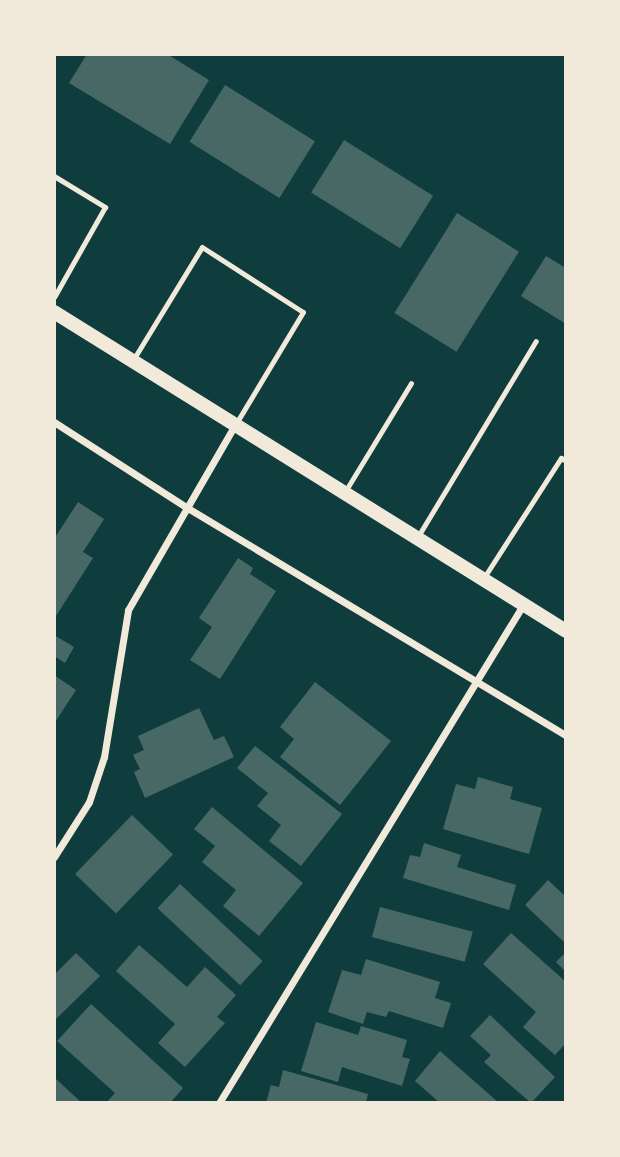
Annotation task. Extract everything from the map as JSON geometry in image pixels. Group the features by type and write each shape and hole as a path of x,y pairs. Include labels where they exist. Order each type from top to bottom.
{"main road":[{"path":"54,312 566,631"}],"street":[{"path":"54,422 186,507 566,736"},
{"path":"54,857 89,802 104,757 128,610 235,425"},
{"path":"219,1103 523,604"}],"lane":[{"path":"54,176 105,207 54,298"},
{"path":"133,361 202,247 303,312 235,425"},
{"path":"417,538 537,341"},
{"path":"344,493 411,383"},
{"path":"483,579 561,458 566,461"}],"building":[{"path":"87,54 167,54 209,80 170,144 69,83"},
{"path":"225,85 315,141 279,198 189,142"},
{"path":"344,140 433,196 400,248 311,193"},
{"path":"457,213 519,252 456,352 394,313"},
{"path":"546,256 566,268 566,324 521,296"},
{"path":"78,502 104,519 83,552 93,558 54,619 54,539"},
{"path":"238,558 253,568 250,574 276,591 220,679 190,660 212,627 199,618"},
{"path":"54,635 74,647 65,663 54,656"},
{"path":"54,675 76,690 54,724"},
{"path":"315,682 391,741 340,805 280,757 294,739 280,727"},
{"path":"199,708 214,740 224,736 234,757 145,798 134,772 140,769 133,755 144,750 138,736"},
{"path":"255,746 342,814 301,866 269,841 281,825 257,806 268,793 237,768"},
{"path":"478,777 513,787 510,799 542,808 529,854 443,829 456,784 475,789"},
{"path":"212,807 303,883 259,936 223,906 236,890 202,862 215,846 194,829"},
{"path":"132,815 173,855 116,914 75,874"},
{"path":"424,843 461,855 457,867 516,885 509,910 403,878 410,855 420,857"},
{"path":"548,880 566,897 566,944 525,905"},
{"path":"180,884 263,961 240,985 157,908"},
{"path":"380,907 473,932 465,962 372,937"},
{"path":"511,933 566,982 566,1043 555,1055 523,1027 536,1012 483,964"},
{"path":"139,945 187,987 205,967 236,995 217,1017 225,1023 185,1067 158,1043 175,1024 116,971"},
{"path":"566,952 566,972 556,962"},
{"path":"76,953 100,976 54,1021 54,975"},
{"path":"366,959 440,982 435,998 451,1003 443,1028 389,1011 386,1017 367,1012 363,1024 328,1012 342,970 361,975"},
{"path":"91,1004 183,1088 170,1103 106,1103 115,1093 57,1041"},
{"path":"490,1015 555,1077 531,1103 484,1062 491,1055 470,1036"},
{"path":"316,1022 358,1035 361,1026 407,1040 402,1057 410,1059 402,1086 342,1067 338,1082 301,1071"},
{"path":"440,1051 499,1103 440,1103 415,1081"},
{"path":"283,1070 368,1094 366,1103 266,1103 271,1085 279,1087"},
{"path":"56,1079 82,1103 54,1103"}]}
